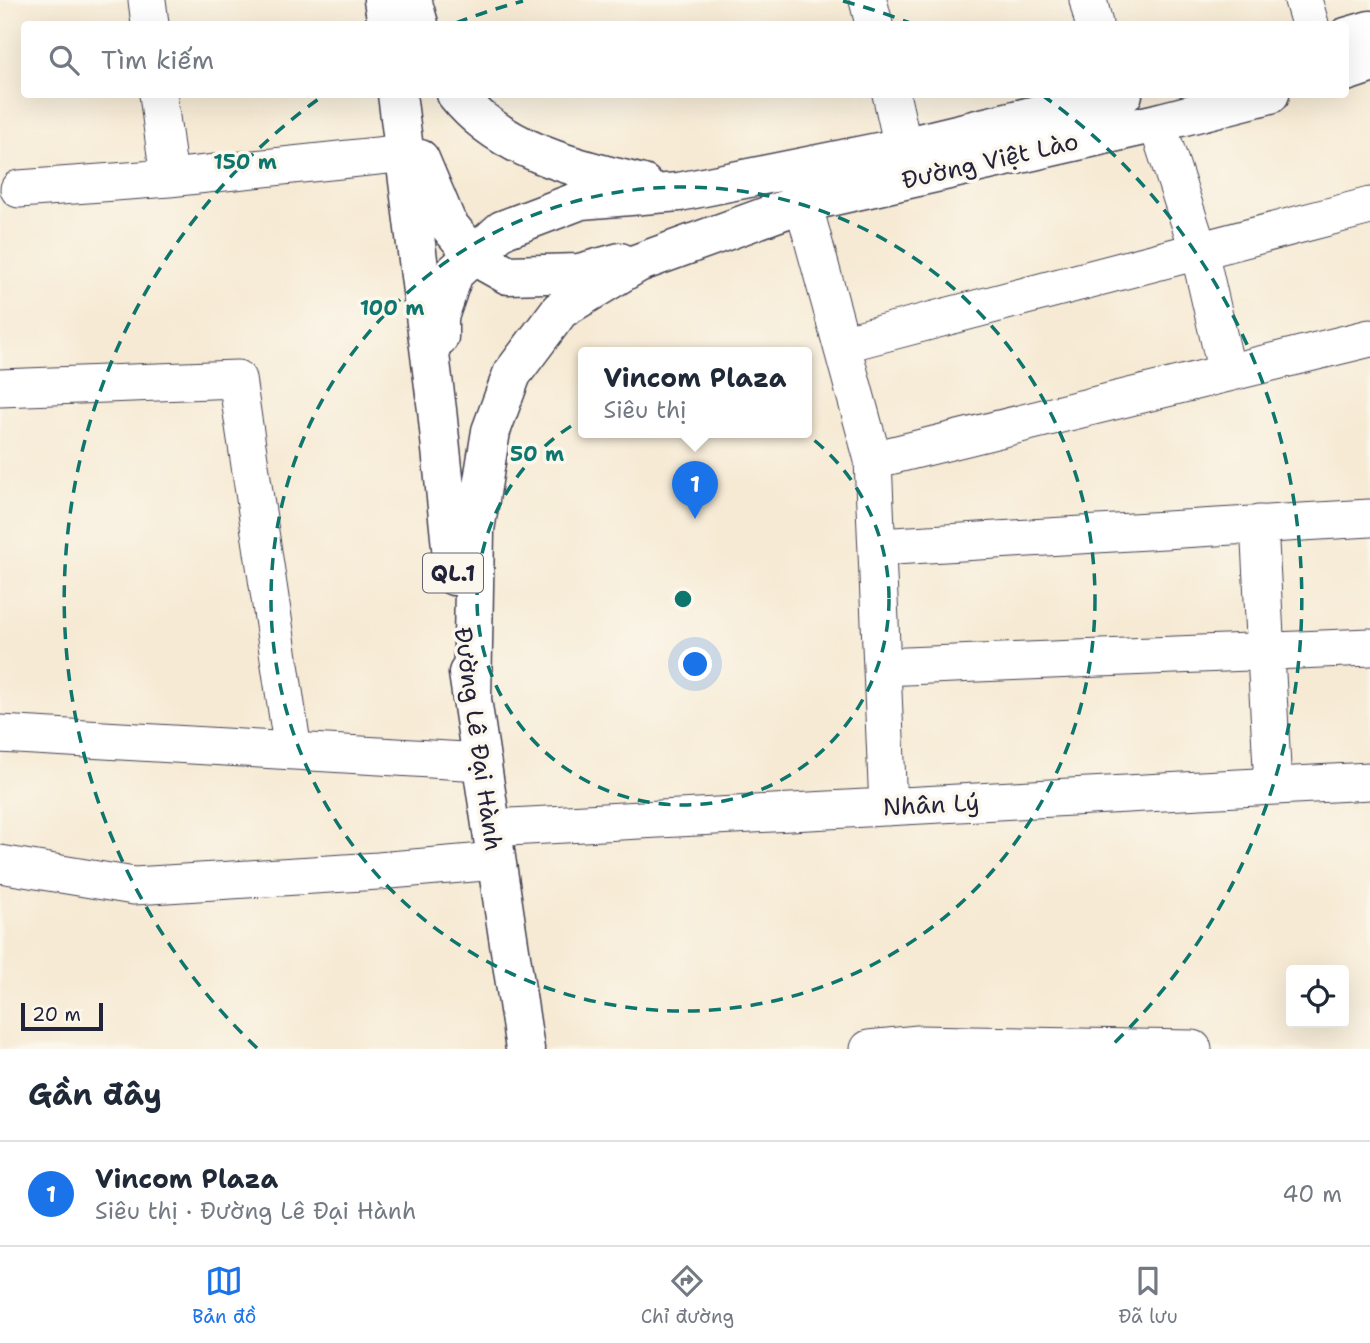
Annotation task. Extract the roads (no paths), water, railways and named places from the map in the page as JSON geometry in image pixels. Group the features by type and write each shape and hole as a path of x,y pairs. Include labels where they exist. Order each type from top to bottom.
{"main road":[{"path":"383,0 386,21"},
{"path":"412,0 418,21"},
{"path":"1349,36 1370,30"},
{"path":"1349,71 1370,64"},
{"name":"Đường Lê Đại Hành","path":"398,98 437,410 451,560 525,1049"},
{"path":"403,98 422,167 447,223 474,256 508,275 579,273 713,235"},
{"path":"459,98 471,114 526,150 593,172 679,192"},
{"name":"Đường Việt Lào","path":"437,410 439,317 454,273 502,230 581,200 679,192 903,147 1103,98"},
{"name":"Đường Việt Lào","path":"713,235 803,203 1157,123 1254,98"},
{"path":"472,700 475,530 491,431 512,374 560,310 638,263 713,235"}],"street":[{"path":"146,0 150,21"},
{"path":"868,0 873,21"},
{"path":"1088,0 1093,21"},
{"path":"1303,0 1309,21"},
{"path":"159,98 169,178"},
{"path":"892,98 903,147"},
{"path":"1157,123 1199,251 1227,373"},
{"path":"19,189 169,178 406,153"},
{"path":"803,203 873,460 888,807"},
{"path":"842,344 1370,206"},
{"path":"873,460 1370,338"},
{"path":"0,388 237,379 293,751"},
{"path":"877,547 1370,518"},
{"path":"1259,524 1273,786"},
{"path":"882,667 1370,647"},
{"path":"0,734 481,762"},
{"name":"Nhân Lý","path":"0,864 134,886 378,872 494,845 888,807 1370,781"},
{"path":"869,1049 918,1044 1193,1049"}],"place":[{"name":"Vincom Plaza","path":"695,519"}]}
